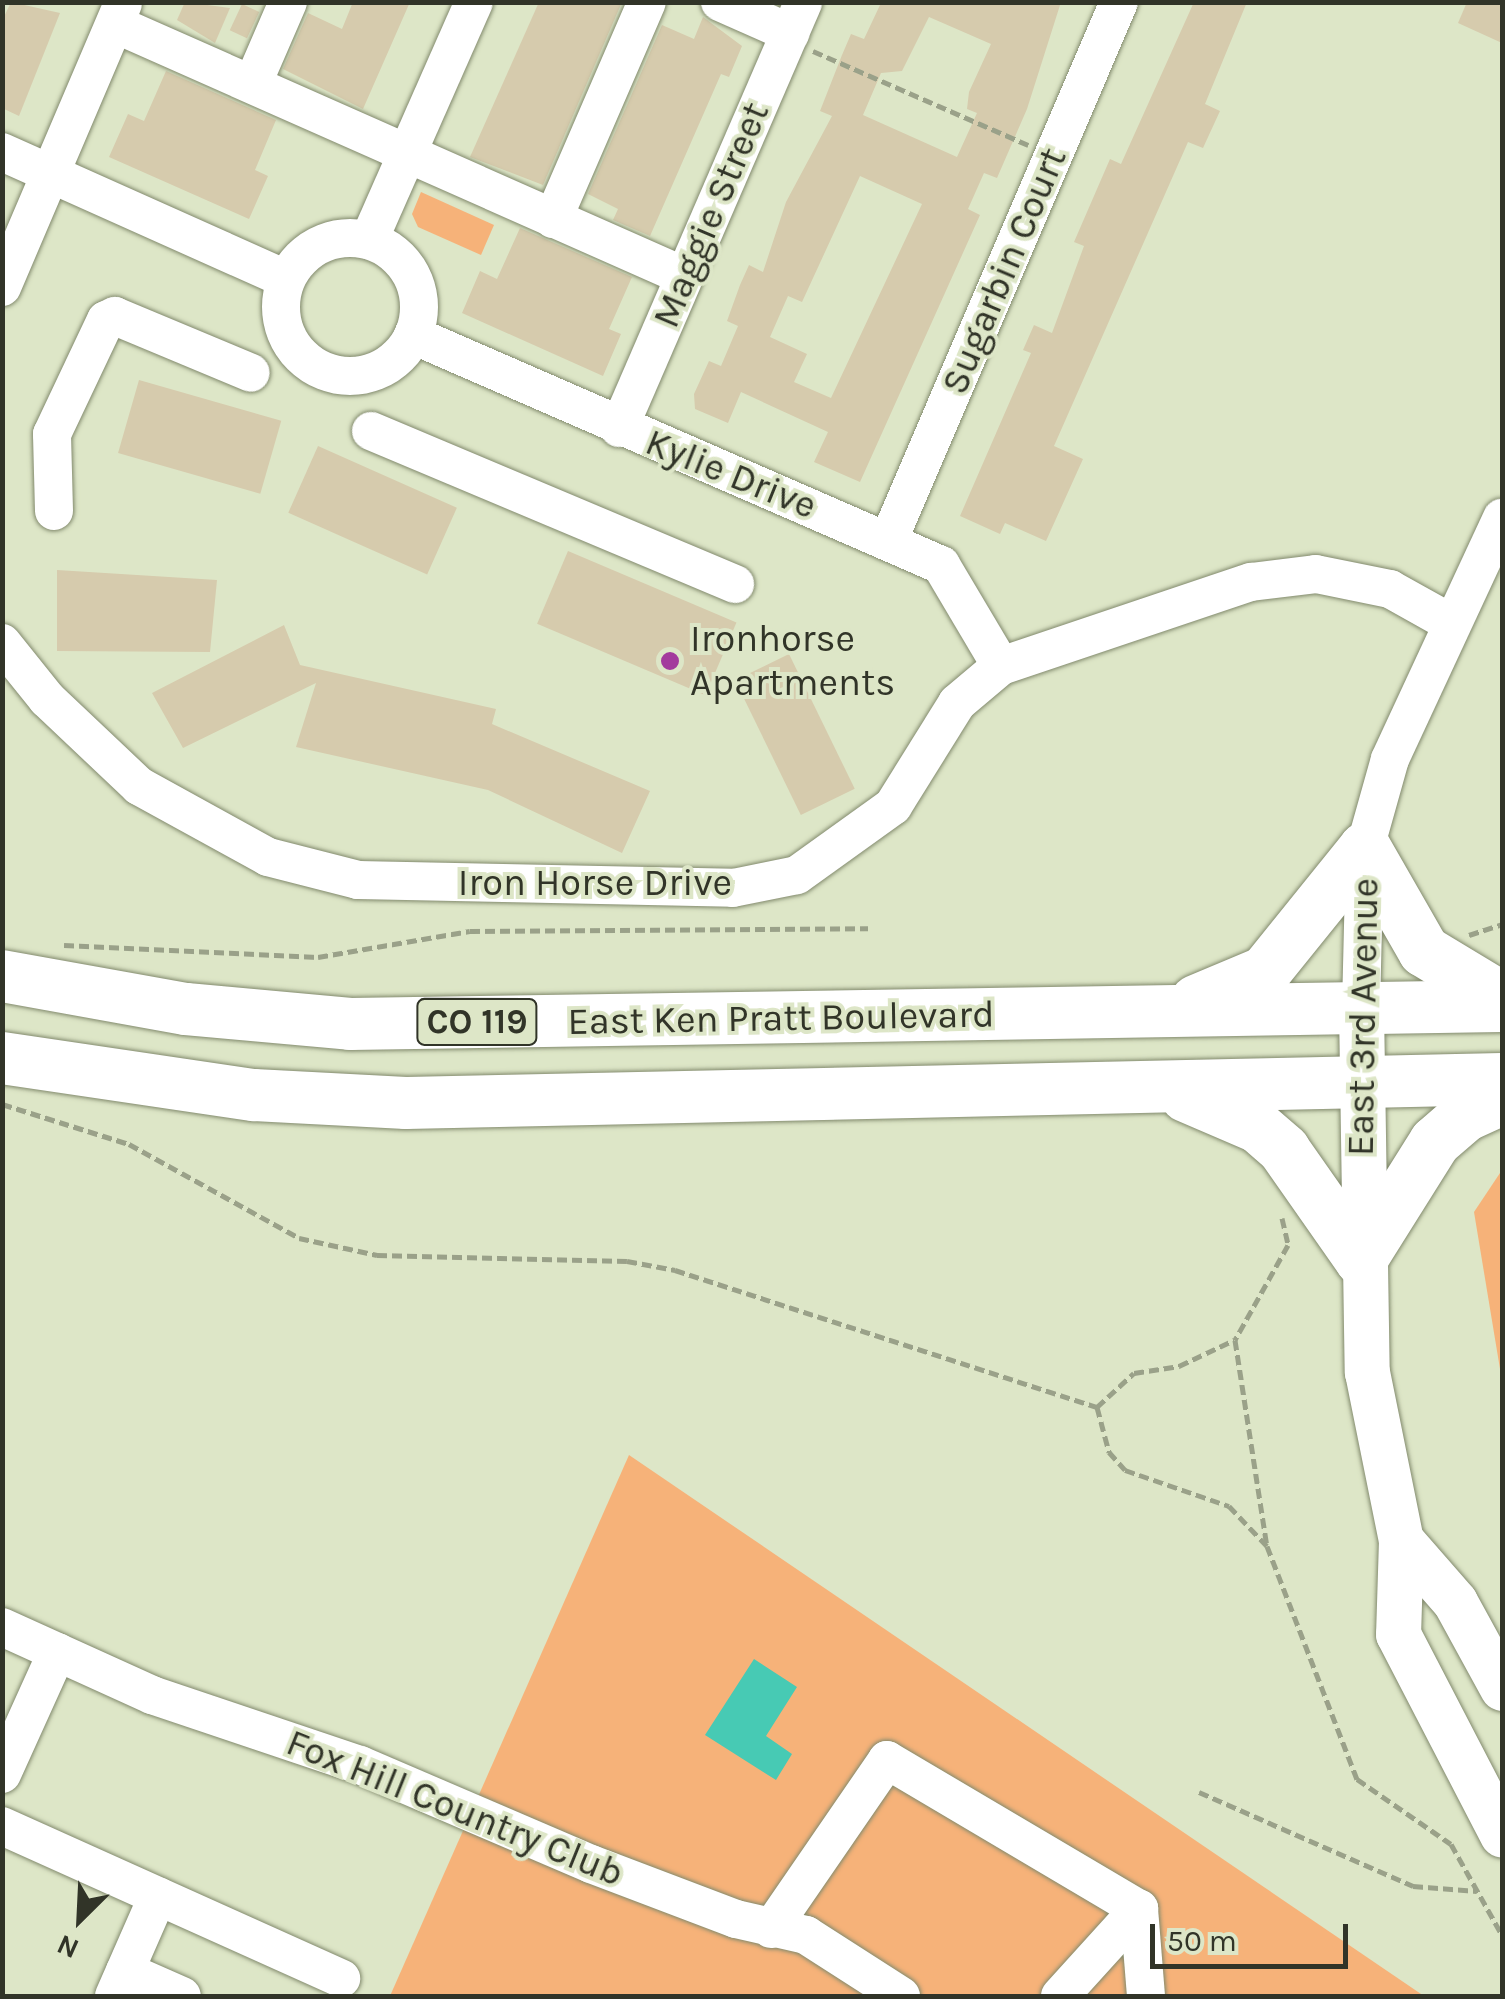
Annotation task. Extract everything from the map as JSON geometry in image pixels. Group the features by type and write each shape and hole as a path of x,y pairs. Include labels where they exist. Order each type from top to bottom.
{"highway":[{"path":"1161,1011 1265,972 1366,848 1424,951 1502,998"},
{"name":"East Ken Pratt Boulevard","path":"2,976 186,1009 350,1024 1502,1006"},
{"name":"East Ken Pratt Boulevard","path":"2,1058 254,1095 406,1102 1502,1079"},
{"path":"1164,1089 1241,1118 1284,1150 1361,1260 1435,1142 1464,1116 1502,1099"}],"main road":[{"name":"East 3rd Avenue","path":"1361,1008 1361,1260 1367,1372 1401,1540 1398,1634 1502,1835"},
{"name":"East 3rd Avenue","path":"1401,1540 1455,1602 1502,1688"}],"street":[{"path":"253,83 288,2"},
{"path":"369,240 474,2"},
{"path":"553,220 647,2"},
{"path":"720,2 793,25"},
{"name":"Sugarbin Court","path":"889,539 1119,2"},
{"path":"2,287 119,13 406,156 684,276"},
{"name":"Maggie Street","path":"618,428 793,25"},
{"path":"2,152 286,279"},
{"path":"369,240 412,273 419,296 413,335 391,364 368,374 321,370 287,338 280,315 286,279 325,241 369,240"},
{"path":"54,511 52,434 106,320 115,316 252,372"},
{"name":"Kylie Drive","path":"413,335 618,428 889,539 941,566 1001,666"},
{"path":"372,431 735,584"},
{"name":"East 3rd Avenue","path":"1361,1008 1366,848 1390,760 1502,518"},
{"name":"Iron Horse Drive","path":"2,642 47,699 139,786 268,857 358,880 732,888 797,875 893,806 957,703 1001,666 1251,582 1316,574 1390,589 1451,624"},
{"name":"Fox Hill Country Club","path":"2,1627 57,1652 771,1929 806,1935 901,1996"},
{"path":"2,1774 57,1652"},
{"path":"771,1929 887,1760 1139,1909"},
{"path":"2,1826 341,1978"},
{"path":"158,1896 119,1984 182,1996"},
{"path":"1060,1996 1139,1909"},
{"path":"1139,1909 1146,1996"}],"path":[{"path":"793,25 1054,156"},
{"path":"58,944 318,957 470,931 868,928"},
{"path":"2,1104 128,1144 298,1238 377,1255 627,1261 674,1270 1097,1407"},
{"path":"1097,1407 1134,1373 1179,1366 1235,1340 1288,1245 1281,1213"},
{"path":"1235,1340 1267,1546 1358,1779 1450,1844 1502,1935"},
{"path":"1097,1407 1109,1452 1125,1470 1229,1506 1267,1546"},
{"path":"1199,1792 1413,1886 1478,1891"}],"shaded area":[{"path":"421,192 494,225 481,255 418,227 412,214"},
{"path":"1502,1170 1502,1381 1474,1212"},
{"path":"629,1455 1424,1996 390,1996"}],"water":[{"path":"754,1659 797,1687 766,1736 792,1754 776,1780 705,1735"}],"building":[{"path":"11,2 60,13 19,116 2,108 2,21"},
{"path":"185,2 230,8 215,43 177,20"},
{"path":"353,2 410,2 363,109 283,69 308,13 342,29"},
{"path":"539,2 622,2 543,185 470,157"},
{"path":"874,2 1061,2 1027,109 997,178 984,173 968,209 980,215 860,482 814,462 828,432 741,392 728,423 695,409 694,394 709,361 721,366 738,326 727,321 740,285 749,265 763,272 786,202 832,116 820,111 851,34 864,39 880,5","holes":["929,17 991,44 969,92 967,109 977,113 957,157 863,115 881,73 902,71","860,176 922,204 831,398 794,382 807,354 770,337 788,296 802,302"]},
{"path":"1194,2 1247,2 1205,104 1220,111 1203,148 1188,142 1054,446 1083,459 1046,541 1005,523 1000,534 960,516 1031,353 1023,350 1034,325 1052,333 1084,246 1074,242 1110,159 1121,164"},
{"path":"1467,2 1502,2 1502,43 1458,23"},
{"path":"242,4 259,12 247,38 230,30"},
{"path":"703,17 742,46 729,77 721,74 650,236 613,220 618,209 588,194 662,25 694,39"},
{"path":"166,71 276,120 255,170 268,176 249,219 109,157 128,114 144,121"},
{"path":"520,228 632,277 609,329 621,334 603,376 462,313 480,271 497,279"},
{"path":"139,380 281,421 260,494 118,453"},
{"path":"318,446 457,508 427,575 288,513"},
{"name":"Ironhorse Apartments","path":"568,551 736,623 706,695 537,624"},
{"path":"57,570 217,580 210,652 57,651"},
{"path":"284,625 300,665 496,709 492,724 650,791 622,853 488,790 296,747 316,683 183,748 152,693"},
{"name":"Ironhorse Apartments","path":"789,654 855,789 801,815 735,680"}],"place":[{"name":"Ironhorse Apartments","path":"670,661"}]}
